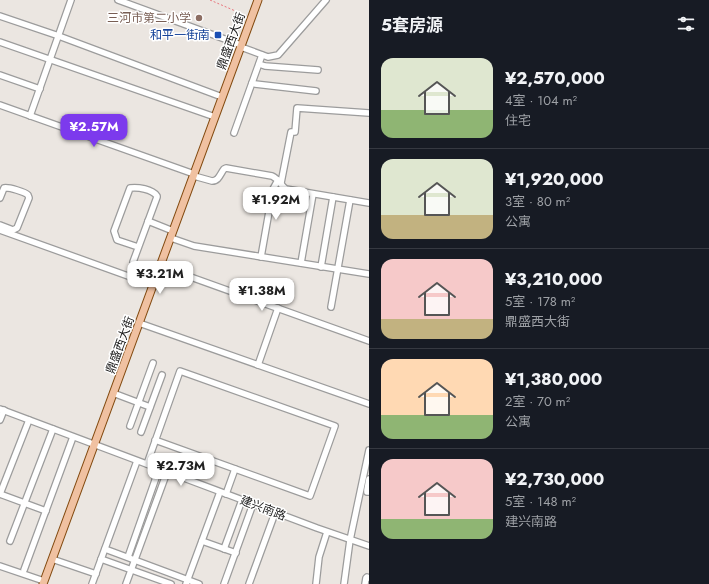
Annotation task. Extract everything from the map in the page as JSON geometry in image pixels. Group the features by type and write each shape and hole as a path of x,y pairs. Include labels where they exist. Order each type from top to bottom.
{"main road":[{"name":"鼎盛西大街","path":"43,583 258,0"}],"street":[{"path":"30,116 71,0"},
{"path":"118,0 270,57 278,55 326,0"},
{"path":"0,16 222,97"},
{"path":"0,42 215,117"},
{"path":"234,132 262,55"},
{"path":"259,64 265,66 318,70"},
{"path":"0,75 40,90"},
{"path":"252,83 316,91"},
{"path":"0,105 212,181 218,180 226,168 272,176 286,189 369,203"},
{"path":"261,257 273,189 279,181 291,132 295,132 298,108 369,113"},
{"path":"0,198 2,186 29,196 18,228 13,230 0,225"},
{"path":"133,262 156,198 154,193 138,187 130,188 114,231 117,240 138,248"},
{"path":"301,263 313,194"},
{"path":"321,266 333,197"},
{"path":"331,307 350,200"},
{"path":"148,221 173,231"},
{"path":"0,230 153,285"},
{"path":"171,238 194,246 369,274"},
{"path":"160,266 369,341"},
{"path":"258,365 278,308"},
{"path":"139,323 369,404"},
{"path":"130,426 153,363"},
{"path":"147,464 155,440 180,371 335,426 310,496 155,440"},
{"path":"141,432 162,375"},
{"path":"113,394 150,407"},
{"path":"0,420 2,410"},
{"name":"建兴南路","path":"2,410 275,513 369,546"},
{"path":"29,420 0,494 46,511"},
{"path":"10,541 53,429"},
{"path":"24,570 73,437"},
{"path":"344,584 350,540 369,450"},
{"path":"92,584 137,461"},
{"path":"128,557 159,469"},
{"path":"187,582 202,541 235,469"},
{"path":"126,584 167,472"},
{"path":"369,479 366,490 369,492"},
{"path":"224,549 242,500"},
{"path":"224,584 253,504"},
{"path":"249,584 275,513"},
{"path":"316,584 319,557 327,532"},
{"path":"202,541 236,553"},
{"path":"105,549 187,582 199,584"},
{"path":"52,559 96,574"},
{"path":"101,559 171,584"},
{"path":"0,566 43,583"},
{"path":"365,584 366,578 369,578"}],"path":[{"path":"210,0 251,18"}],"place":[{"name":"三河市第二小学","path":"199,18"},
{"name":"和平一街南","path":"218,35"}]}
